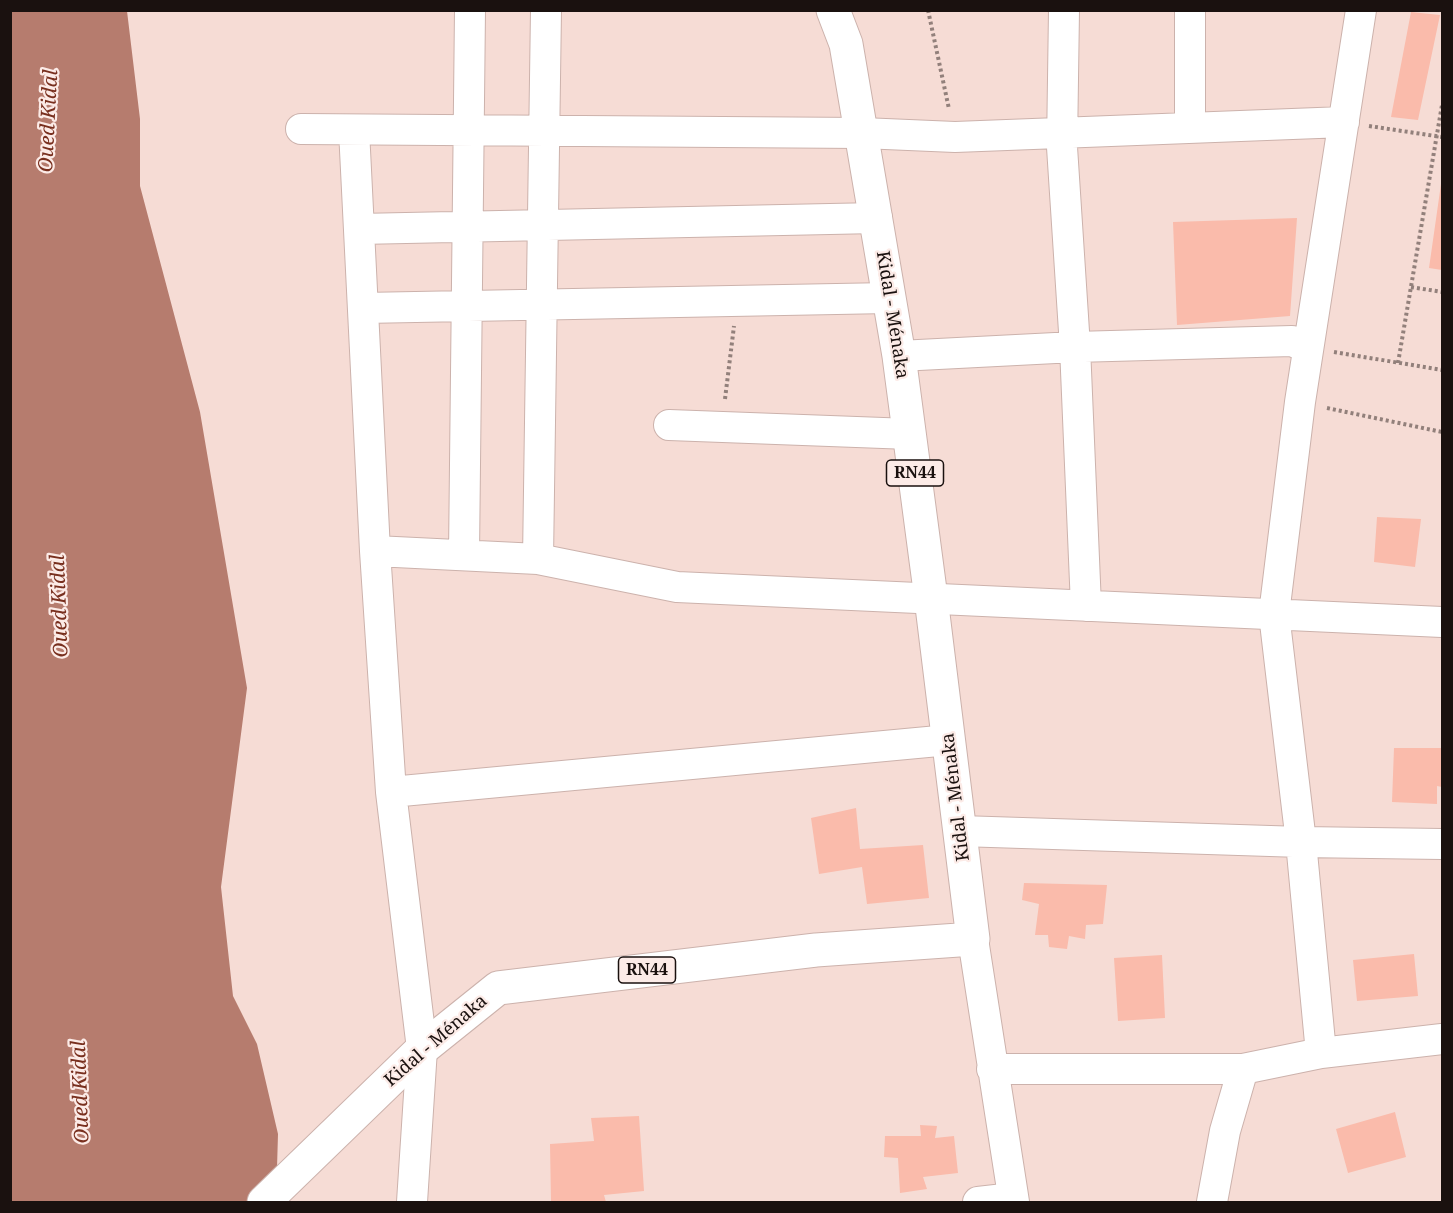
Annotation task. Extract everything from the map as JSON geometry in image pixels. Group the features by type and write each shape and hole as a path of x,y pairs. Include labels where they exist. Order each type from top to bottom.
{"main road":[{"name":"Kidal - Ménaka","path":"264,1203 422,1049 498,988 816,950 973,939 932,598 899,356 846,44 833,10"}],"street":[{"path":"464,555 470,10"},
{"path":"538,559 546,10"},
{"path":"1064,10 1062,147 1075,347 1086,606"},
{"path":"1190,10 1190,128"},
{"path":"1321,1053 1301,842 1275,614 1300,402 1361,10"},
{"path":"301,129 862,133 955,137 1344,122"},
{"path":"354,130 375,551 391,792 422,1049 412,1203"},
{"path":"359,229 877,218"},
{"path":"363,308 889,298"},
{"path":"899,356 1075,347 1292,341 1308,348"},
{"path":"669,425 910,434"},
{"path":"375,551 538,559 677,587 1443,622"},
{"path":"391,792 949,740"},
{"path":"960,831 1301,842 1443,844"},
{"path":"973,939 1014,1200 978,1203"},
{"path":"992,1069 1243,1069 1321,1053 1443,1039"},
{"path":"1212,1203 1225,1131 1243,1069"}],"path":[{"path":"928,10 955,137"},
{"path":"1398,363 1440,137 1443,105"},
{"path":"1344,122 1440,137"},
{"path":"1411,287 1443,292"},
{"path":"722,427 737,301"},
{"path":"1308,348 1443,370"},
{"path":"1300,402 1443,432"}],"water":[{"name":"Oued Kidal","path":"10,11 127,11 140,119 140,186 200,412 247,688 221,887 233,996 257,1044 278,1134 276,1202 11,1202"}],"building":[{"path":"1411,12 1440,15 1418,120 1391,117"},
{"path":"1442,184 1442,270 1429,268"},
{"path":"1297,218 1290,316 1177,325 1173,222"},
{"path":"1377,517 1421,519 1415,567 1374,562"},
{"path":"1394,748 1442,748 1442,787 1437,786 1437,804 1392,802"},
{"path":"856,808 860,849 923,845 929,898 867,904 862,867 819,874 811,818"},
{"path":"1024,883 1107,885 1103,924 1086,925 1085,939 1069,936 1067,949 1049,947 1048,935 1035,935 1039,904 1022,900"},
{"path":"1414,954 1418,996 1357,1001 1353,960"},
{"path":"1162,955 1165,1018 1118,1021 1114,958"},
{"path":"1395,1112 1406,1157 1348,1173 1336,1129"},
{"path":"639,1116 644,1191 604,1195 606,1202 551,1202 550,1144 594,1141 591,1118"},
{"path":"920,1125 937,1126 935,1138 954,1136 958,1173 923,1177 927,1189 900,1193 898,1158 884,1157 885,1136 921,1136"}]}
